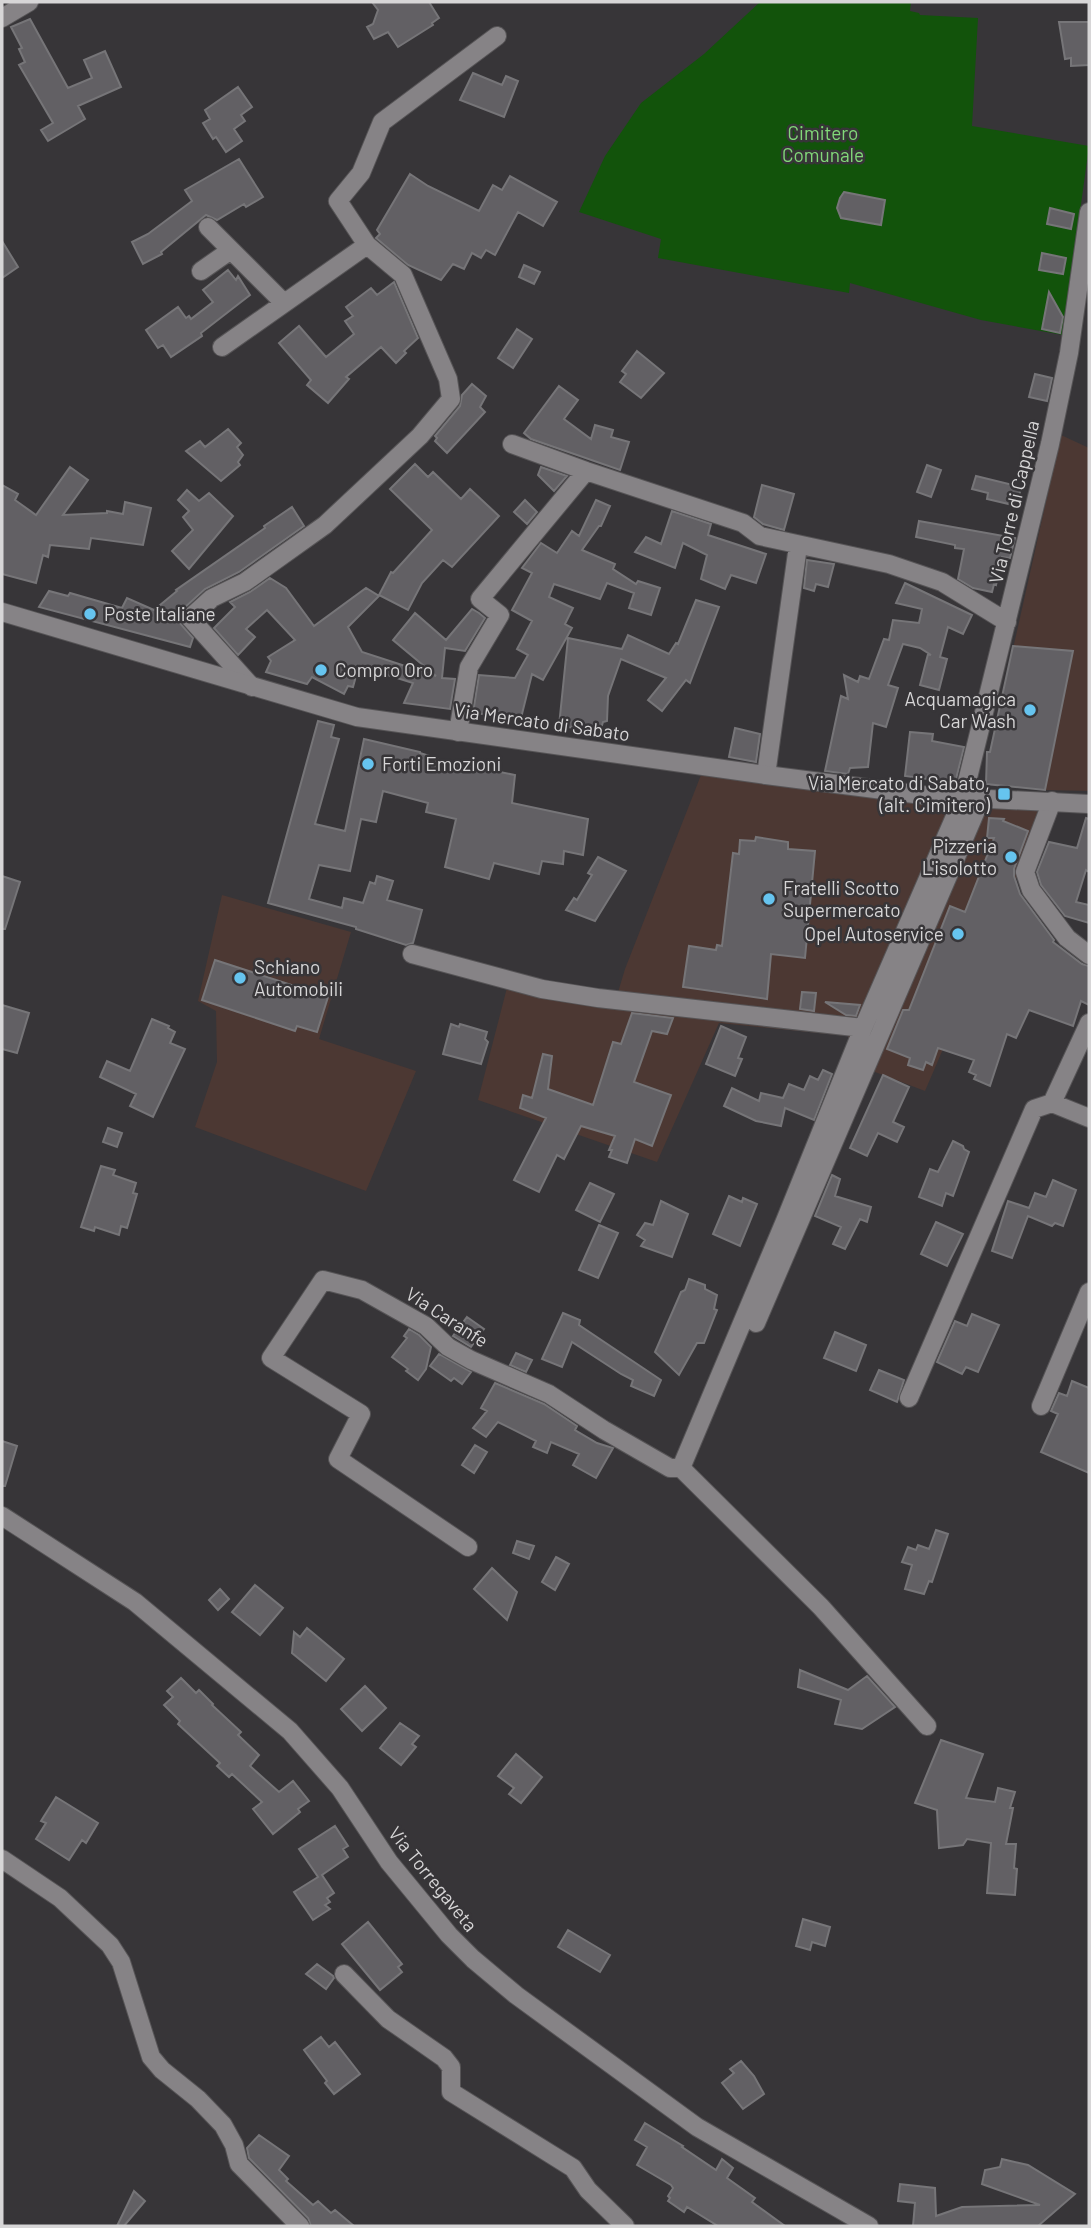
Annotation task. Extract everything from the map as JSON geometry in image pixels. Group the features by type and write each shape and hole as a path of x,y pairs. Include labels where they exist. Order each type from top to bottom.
{"street":[{"path":"2,18 29,2"},
{"path":"252,687 190,618 212,598 245,582 325,525 420,436 451,399 448,379 403,275 367,245 338,201 361,173 382,122 497,36"},
{"name":"Via Torre di Cappella","path":"963,798 1033,520 1069,353 1089,212"},
{"path":"208,227 284,303"},
{"path":"222,346 367,245"},
{"path":"201,271 231,250"},
{"path":"512,444 743,523 761,536 889,564 942,582 1007,622"},
{"path":"458,732 468,667 500,615 480,599 586,471"},
{"path":"766,775 798,546"},
{"name":"Via Mercato di Sabato","path":"2,612 357,718 930,796 1089,804"},
{"path":"681,1468 863,1028 963,798"},
{"path":"697,1459 981,799"},
{"path":"1052,801 1025,872 1031,890 1067,938 1089,955"},
{"path":"412,954 542,989 598,998 863,1028"},
{"path":"1052,1103 1089,1023"},
{"path":"909,1398 1034,1109 1052,1103 1089,1118"},
{"name":"Via Caranfe","path":"468,1547 338,1459 361,1414 271,1358 323,1280 362,1290 426,1326 448,1347 471,1360 549,1394 670,1468 681,1468 821,1607 927,1726"},
{"path":"1041,1406 1089,1292"},
{"name":"Via Torregaveta","path":"2,1516 135,1602 290,1731 340,1788 388,1862 449,1935 516,1995 697,2127 869,2226"},
{"path":"2,1859 60,1898 110,1945 121,1962 151,2057 223,2125 234,2145 239,2164 300,2226"},
{"path":"344,1975 388,2019 444,2058 452,2067 451,2092 573,2168 588,2190 625,2226"}],"shaded area":[{"path":"1061,435 1089,448 1089,791 986,784 986,769"},
{"path":"701,775 1045,812 925,1091 854,1064 848,1036 719,1023 657,1162 478,1100 509,980 616,999 625,969"},
{"path":"222,895 351,932 319,1039 416,1071 366,1191 195,1127 217,1062 216,1011 198,1001"}],"green space":[{"name":"Cimitero Comunale","path":"760,2 911,2 910,11 920,15 978,18 972,126 1089,146 1063,335 981,320 850,283 849,293 658,258 661,239 579,212 605,156 641,103 704,54"}],"building":[{"path":"372,2 429,2 439,18 433,25 398,47 388,32 374,39 367,27 373,24 378,10"},
{"path":"30,19 68,88 92,78 84,60 105,51 121,87 78,106 85,119 48,141 41,130 53,123 19,65 25,62 19,49 22,48 11,27"},
{"path":"1059,22 1089,22 1089,65 1071,66 1071,58 1065,59"},
{"path":"473,73 502,85 506,76 518,81 504,117 460,100"},
{"path":"238,87 252,107 241,115 245,121 234,129 242,141 226,152 216,137 213,139 203,123 210,119 205,110"},
{"path":"239,159 263,197 246,207 244,204 217,220 206,215 161,252 162,254 143,264 132,242 148,234 192,201 185,190"},
{"path":"410,174 479,211 493,185 502,190 510,176 557,202 543,226 518,212 495,255 486,250 481,258 472,253 464,269 453,264 441,280 408,265 376,238 380,234 377,230"},
{"path":"844,192 885,200 881,225 841,218 837,208"},
{"path":"1050,208 1074,214 1071,229 1047,224"},
{"path":"2,241 18,267 2,278"},
{"path":"1042,253 1066,258 1063,274 1039,270"},
{"path":"524,265 540,272 534,284 519,277"},
{"path":"228,270 236,280 238,276 250,295 201,333 202,336 171,357 163,345 158,348 146,330 178,307 186,318 189,316 191,319 213,302 203,290"},
{"path":"394,282 418,338 396,363 381,347 346,377 349,379 328,403 307,385 311,380 279,343 299,326 326,357 354,334 345,321 353,316 346,307 371,288 377,295"},
{"path":"1049,292 1063,317 1060,333 1042,329"},
{"path":"517,329 532,339 513,368 498,358"},
{"path":"637,351 664,373 641,398 620,382 626,374 622,371"},
{"path":"1035,374 1052,378 1047,401 1029,397"},
{"path":"472,384 486,396 480,407 485,412 447,453 435,441 435,436 460,406 462,395"},
{"path":"559,386 578,400 564,419 591,439 595,425 613,430 611,437 629,442 620,470 531,439 524,433"},
{"path":"228,429 241,443 237,447 243,455 238,462 240,465 221,481 186,451 200,441 205,447"},
{"path":"415,464 428,477 433,472 461,499 470,489 499,516 452,567 443,560 422,583 408,610 379,595 391,572 393,573 432,530 390,489"},
{"path":"927,465 941,470 931,497 917,492"},
{"path":"70,467 88,480 63,515 107,511 123,514 125,502 151,508 143,545 91,538 89,549 50,545 48,557 43,555 36,583 2,574 2,485 18,494 15,500 36,515"},
{"path":"541,467 567,476 554,491 538,475"},
{"path":"976,476 1021,487 1017,506 987,499 988,493 972,489"},
{"path":"762,485 794,494 784,530 763,524 754,517"},
{"path":"187,490 199,501 209,493 233,516 189,569 172,551 193,530 183,517 189,511 178,500"},
{"path":"525,500 537,512 527,524 514,512"},
{"path":"596,500 610,506 601,526 582,550 615,564 613,569 636,584 638,581 660,588 651,615 629,608 634,593 607,583 600,599 554,584 549,597 573,608 565,624 572,628 543,680 532,674 521,718 493,711 492,715 473,713 479,675 515,678 528,655 517,649 532,621 512,610 532,573 522,568 541,543 557,553 572,531 579,536"},
{"path":"292,507 304,526 239,572 205,589 182,610 175,620 193,638 190,647 39,607 49,591 68,596 70,593 122,608 127,598 154,610 176,590"},
{"path":"672,511 711,524 708,535 766,554 756,583 731,575 725,589 701,579 707,555 683,543 675,568 635,552 646,537 661,544"},
{"path":"919,521 1015,538 1010,558 1002,557 992,592 973,588 958,579 964,549 916,537"},
{"path":"807,560 834,564 828,587 816,584 814,591 804,588"},
{"path":"270,578 286,588 314,626 366,588 379,596 348,627 362,652 436,676 393,640 415,613 446,640 472,609 479,613 485,618 465,651 445,648 442,678 455,679 450,709 404,703 413,683 378,672 379,669 359,665 353,687 348,686 344,694 312,677 307,684 266,672 271,661 268,657 295,640 267,610 246,629 255,637 238,655 214,628 235,607 230,602"},
{"path":"905,583 972,615 963,634 948,627 940,657 947,659 939,690 920,685 928,654 931,655 920,648 903,644 888,685 898,688 886,727 873,723 868,767 850,768 848,774 825,771 841,696 848,699 844,675 858,682 860,676 869,679 884,639 889,640 893,620 919,623 922,609 896,603"},
{"path":"696,600 719,607 690,683 686,680 662,711 648,700 666,678 621,659 608,696 607,721 603,722 600,732 575,732 575,728 559,726 568,638 622,649 628,635 669,654 676,643 678,644"},
{"name":"Acquamagica Car Wash","path":"1013,646 1073,651 1045,790 986,784 987,752 990,752"},
{"path":"318,721 334,725 331,737 339,739 315,824 345,831 364,739 420,752 430,756 429,758 515,775 512,803 588,819 583,855 564,851 563,864 542,861 539,874 494,863 489,879 445,867 456,819 426,812 428,803 383,791 376,822 361,819 350,871 319,865 309,899 342,908 344,898 363,903 370,882 375,884 377,876 393,881 387,900 422,910 413,943 406,945 356,927 268,903"},
{"path":"735,728 760,734 756,762 729,757"},
{"path":"910,732 933,734 932,741 964,747 955,783 928,777 905,776"},
{"path":"989,818 1004,819 1003,821 1028,831 1014,869 1020,894 1053,942 1082,964 1089,966 1089,1005 1081,1001 1073,1026 1029,1010 1016,1038 1007,1034 990,1086 974,1079 976,1075 969,1072 974,1060 938,1048 932,1065 926,1062 923,1070 908,1065 910,1058 887,1049 903,1010 909,1010 950,906 965,912 994,838 987,838"},
{"path":"1086,818 1089,819 1089,872 1086,870 1076,902 1089,905 1089,923 1065,916 1041,885 1037,872 1049,842 1077,848"},
{"name":"Fratelli Scotto Supermercato","path":"756,837 788,842 788,849 815,851 805,958 771,954 767,999 683,987 689,946 716,950 717,945 722,946 733,853 739,854 740,840 755,841"},
{"path":"598,857 626,871 595,921 566,910 574,898 577,900 592,875 588,873"},
{"path":"2,876 20,882 5,929 2,929"},
{"name":"Schiano Automobili","path":"215,960 328,997 317,1032 297,1026 295,1031 202,1000"},
{"path":"802,992 816,993 814,1011 800,1009"},
{"path":"825,1002 860,1005 856,1016 846,1015"},
{"path":"2,1005 29,1013 17,1053 2,1049"},
{"path":"632,1013 673,1018 667,1034 652,1031 634,1082 671,1095 652,1146 635,1139 627,1163 609,1157 615,1136 581,1126 564,1159 557,1155 539,1192 514,1180 546,1118 520,1108 523,1095 532,1098 543,1054 552,1056 548,1089 593,1105 613,1042 621,1044"},
{"path":"152,1019 169,1026 168,1028 175,1032 170,1043 185,1049 153,1117 130,1106 136,1094 100,1077 107,1061 130,1071"},
{"path":"451,1024 487,1032 485,1039 488,1042 481,1064 443,1054"},
{"path":"721,1026 746,1037 738,1058 742,1059 735,1076 706,1064"},
{"path":"823,1070 832,1074 814,1120 785,1108 781,1126 756,1121 724,1106 732,1088 759,1101 761,1093 783,1098 789,1084 804,1090 810,1076 818,1080"},
{"path":"883,1075 909,1087 893,1122 904,1127 897,1142 878,1133 867,1156 850,1148"},
{"path":"108,1128 122,1133 117,1147 103,1142"},
{"path":"953,1141 969,1152 953,1196 946,1193 942,1206 919,1197 930,1169 938,1172"},
{"path":"101,1166 115,1170 113,1175 136,1183 133,1193 137,1194 127,1228 121,1226 119,1235 95,1227 94,1231 81,1227"},
{"path":"832,1175 840,1179 835,1196 871,1207 867,1222 860,1219 845,1249 833,1244 841,1227 815,1216"},
{"path":"1053,1180 1076,1190 1063,1226 1055,1223 1052,1226 1028,1216 1012,1258 992,1251 1008,1201 1029,1208 1035,1193 1046,1197"},
{"path":"590,1183 614,1194 600,1222 576,1210"},
{"path":"729,1196 742,1202 743,1198 757,1204 740,1246 713,1234"},
{"path":"661,1201 688,1214 672,1257 641,1246 645,1240 637,1235 645,1223 653,1225"},
{"path":"936,1222 963,1234 947,1266 921,1254"},
{"path":"599,1225 618,1233 598,1278 579,1270"},
{"path":"689,1279 705,1285 705,1289 717,1295 714,1309 717,1310 704,1343 697,1343 679,1375 655,1352"},
{"path":"563,1313 580,1320 579,1325 661,1380 654,1396 631,1386 633,1380 572,1342 562,1367 542,1359"},
{"path":"972,1314 999,1325 978,1372 966,1367 962,1374 937,1362 955,1321 967,1326"},
{"path":"467,1317 484,1329 471,1347 453,1336"},
{"path":"409,1329 431,1347 426,1369 418,1380 392,1357 407,1338 404,1336"},
{"path":"835,1332 866,1345 856,1371 824,1358"},
{"path":"516,1353 532,1360 526,1372 510,1365"},
{"path":"439,1354 471,1372 462,1384 454,1378 451,1381 430,1366"},
{"path":"879,1370 904,1380 897,1402 870,1390"},
{"path":"1072,1381 1089,1388 1089,1473 1041,1452 1058,1414 1051,1411 1059,1393 1067,1396"},
{"path":"495,1383 544,1404 577,1426 575,1430 597,1443 613,1448 596,1478 573,1465 579,1454 551,1442 547,1453 533,1447 536,1441 498,1422 486,1437 473,1428 487,1411 481,1408"},
{"path":"2,1441 17,1446 5,1486 2,1486"},
{"path":"475,1445 487,1452 474,1473 462,1465"},
{"path":"936,1530 948,1534 932,1582 929,1581 924,1594 905,1589 912,1565 902,1562 908,1547 916,1550 918,1545 929,1549"},
{"path":"517,1541 534,1546 529,1559 513,1553"},
{"path":"556,1557 569,1564 555,1590 542,1582"},
{"path":"492,1568 517,1592 507,1620 474,1589"},
{"path":"255,1585 283,1608 260,1635 232,1612"},
{"path":"220,1589 229,1599 218,1610 209,1600"},
{"path":"307,1628 344,1659 326,1681 292,1653 294,1632 300,1637"},
{"path":"800,1670 848,1690 867,1676 895,1707 862,1729 835,1724 841,1700 798,1687"},
{"path":"181,1678 196,1693 199,1690 241,1732 238,1735 259,1755 250,1766 279,1792 293,1781 309,1801 273,1834 253,1809 262,1802 232,1774 229,1777 217,1766 220,1763 178,1724 180,1721 164,1705 173,1697 167,1691"},
{"path":"365,1686 386,1708 362,1731 341,1709"},
{"path":"400,1723 419,1736 412,1744 416,1747 401,1765 380,1748"},
{"path":"941,1740 983,1754 966,1798 995,1802 998,1788 1015,1792 1010,1808 1013,1808 1006,1844 1016,1844 1015,1895 987,1893 991,1843 967,1839 963,1845 939,1848 937,1810 915,1803"},
{"path":"516,1754 542,1777 521,1803 509,1794 514,1788 498,1776"},
{"path":"56,1797 98,1823 86,1843 82,1840 69,1860 36,1839 46,1823 41,1821"},
{"path":"335,1826 348,1846 343,1849 348,1857 322,1875 334,1893 327,1898 330,1902 325,1905 330,1909 313,1920 294,1892 318,1877 299,1849"},
{"path":"803,1919 830,1927 825,1946 812,1942 810,1950 796,1946"},
{"path":"368,1922 402,1964 398,1967 402,1972 380,1990 342,1944"},
{"path":"568,1930 610,1955 600,1972 558,1947"},
{"path":"317,1964 334,1978 326,1989 306,1974"},
{"path":"321,2037 329,2047 335,2042 360,2074 334,2094 304,2050"},
{"path":"741,2061 764,2094 743,2109 722,2083 734,2073 730,2069"},
{"path":"645,2123 716,2170 722,2159 733,2168 727,2178 755,2198 752,2202 785,2226 718,2226 687,2207 684,2212 668,2201 673,2188 671,2185 637,2165 647,2147 635,2140"},
{"path":"259,2135 289,2156 279,2170 288,2179 286,2181 313,2205 318,2201 331,2213 335,2210 354,2226 311,2226 308,2218 249,2158 247,2148"},
{"path":"1002,2159 1028,2165 1075,2194 1038,2226 913,2226 915,2203 898,2201 900,2184 935,2188 936,2216 962,2207 1040,2205 982,2184 985,2170 1000,2167"},
{"path":"134,2191 145,2201 124,2226 117,2226"}],"place":[{"name":"Poste Italiane","path":"90,614"},
{"name":"Compro Oro","path":"321,670"},
{"name":"Acquamagica Car Wash","path":"1030,710"},
{"name":"Forti Emozioni","path":"368,764"},
{"name":"Via Mercato di Sabato, (alt. Cimitero)","path":"1004,794"},
{"name":"Pizzeria L'isolotto","path":"1011,857"},
{"name":"Fratelli Scotto Supermercato","path":"769,899"},
{"name":"Opel Autoservice","path":"958,934"},
{"name":"Schiano Automobili","path":"240,978"}]}
